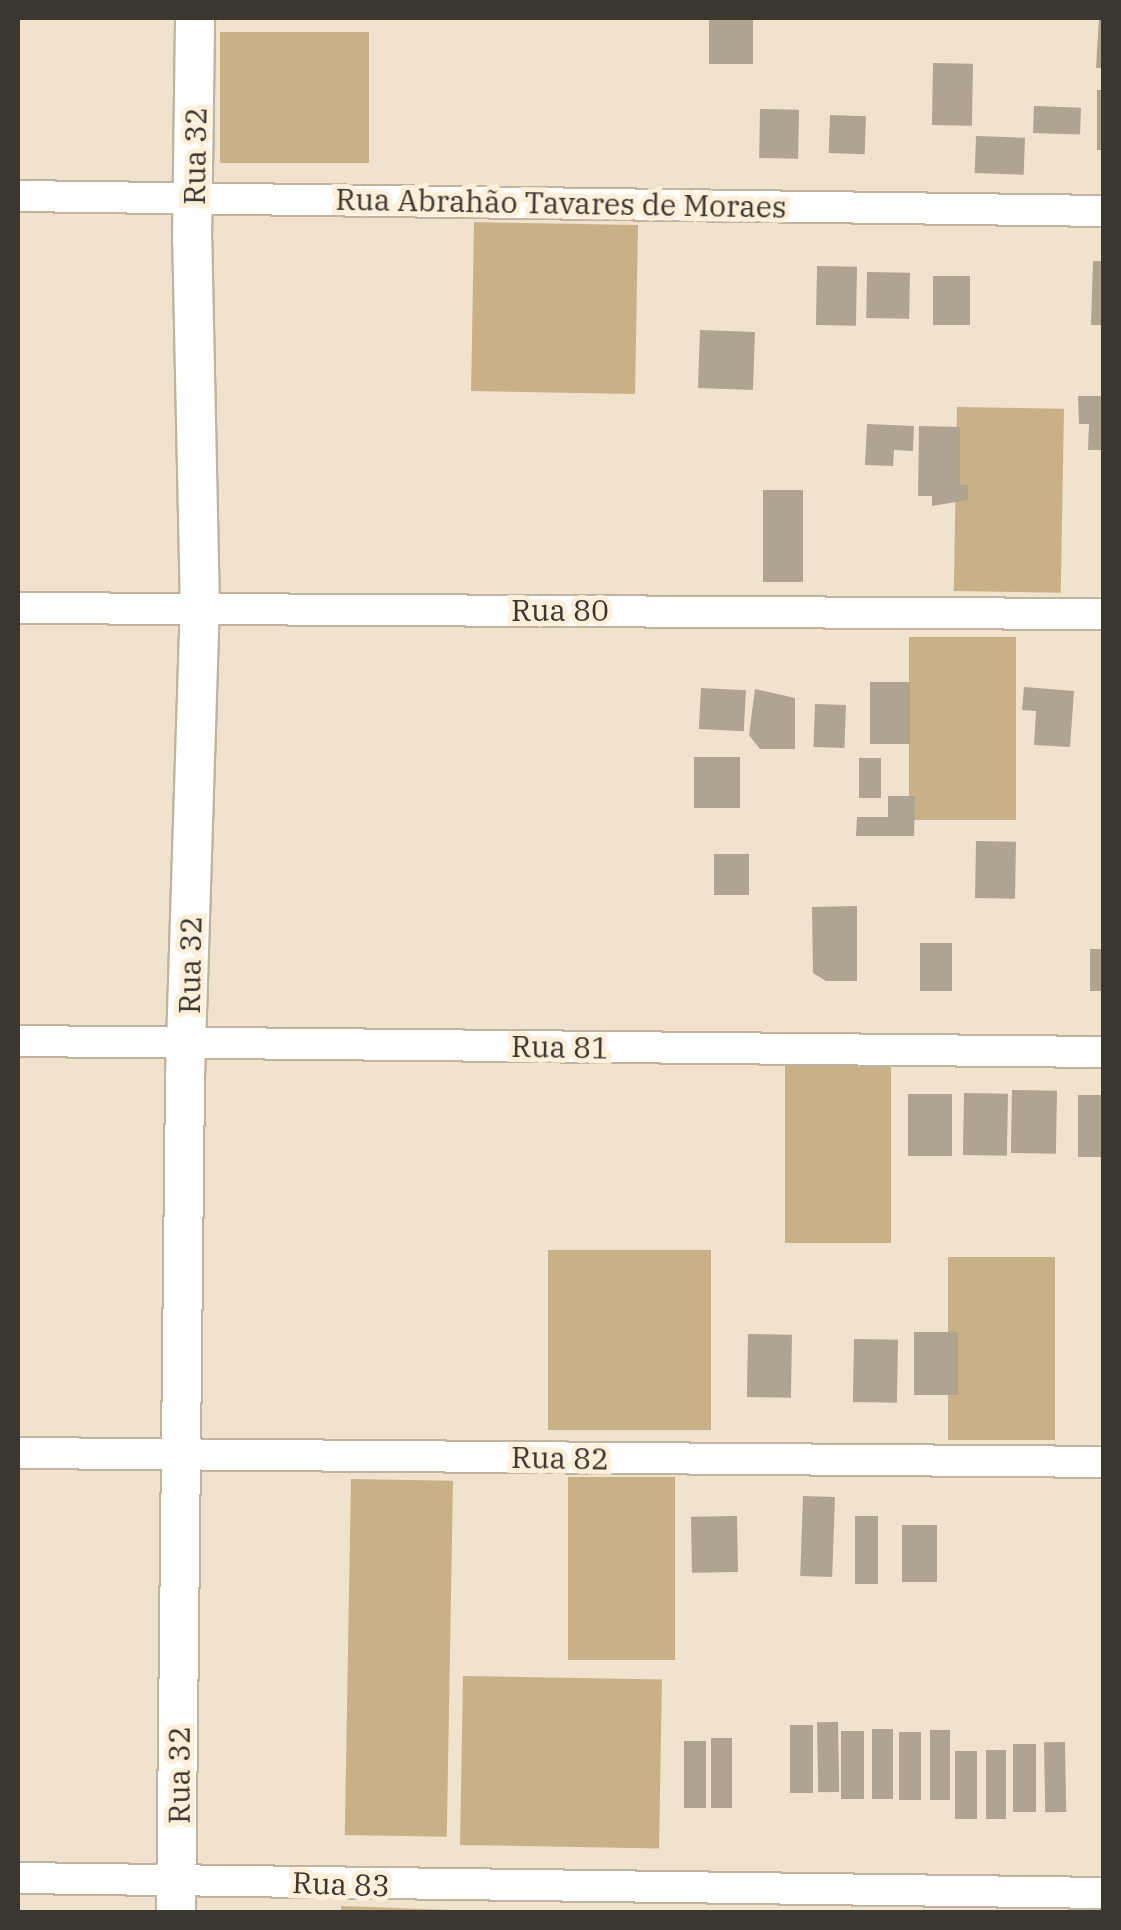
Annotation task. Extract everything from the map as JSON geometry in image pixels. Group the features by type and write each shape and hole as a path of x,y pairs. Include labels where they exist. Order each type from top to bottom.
{"main road":[{"name":"Rua 32","path":"178,1896 189,1042 200,612 195,18"}],"street":[{"name":"Rua Abrahão Tavares de Moraes","path":"18,196 1104,211"},
{"name":"Rua 80","path":"18,608 1104,614"},
{"name":"Rua 81","path":"18,1040 1104,1052"},
{"name":"Rua 82","path":"18,1453 1104,1462"},
{"name":"Rua 83","path":"18,1878 178,1896 1104,1893"}],"shaded area":[{"path":"220,32 369,32 369,163 220,163"},
{"path":"474,222 638,225 635,394 471,391"},
{"path":"957,407 1064,409 1061,593 954,591"},
{"path":"909,637 1016,637 1016,820 909,820"},
{"path":"785,1060 891,1060 891,1243 785,1243"},
{"path":"548,1250 711,1250 711,1430 548,1430"},
{"path":"948,1257 1055,1257 1055,1440 948,1440"},
{"path":"568,1477 675,1477 675,1660 568,1660"},
{"path":"351,1479 453,1481 447,1837 345,1835"},
{"path":"463,1676 662,1679 659,1848 460,1845"},
{"path":"341,1906 507,1912 341,1912"}],"building":[{"path":"709,18 753,18 753,64 709,64"},
{"path":"1099,18 1104,18 1104,68 1096,68"},
{"path":"933,63 973,64 972,126 932,125"},
{"path":"1097,90 1104,90 1104,150 1097,150"},
{"path":"1034,106 1081,108 1080,135 1033,133"},
{"path":"760,109 799,110 798,159 759,158"},
{"path":"830,115 866,116 865,154 829,153"},
{"path":"976,136 1025,138 1024,175 975,173"},
{"path":"1093,261 1104,261 1104,325 1091,325"},
{"path":"817,266 857,267 856,326 816,325"},
{"path":"867,272 910,273 909,319 866,318"},
{"path":"933,276 970,276 970,325 933,325"},
{"path":"700,330 755,332 753,390 698,388"},
{"path":"1078,396 1104,396 1104,450 1088,450 1089,424 1079,424"},
{"path":"867,424 914,426 913,451 894,450 893,466 865,465"},
{"path":"919,426 960,427 960,485 968,485 968,500 932,506 932,496 918,496"},
{"path":"763,490 803,490 803,582 763,582"},
{"path":"870,682 910,682 910,744 870,744"},
{"path":"1024,687 1074,691 1070,747 1034,745 1036,711 1022,710"},
{"path":"701,688 746,690 744,731 699,729"},
{"path":"755,689 795,698 795,749 760,749 749,735"},
{"path":"815,704 846,705 844,748 813,747"},
{"path":"694,757 740,757 740,808 694,808"},
{"path":"859,758 881,758 881,798 859,798"},
{"path":"888,796 915,796 914,836 856,836 857,817 888,817"},
{"path":"976,841 1016,842 1015,899 975,898"},
{"path":"714,854 749,854 749,895 714,895"},
{"path":"857,906 857,981 826,981 813,973 812,907"},
{"path":"920,943 952,943 952,991 920,991"},
{"path":"1090,949 1104,949 1104,991 1090,991"},
{"path":"1012,1090 1057,1091 1056,1154 1011,1153"},
{"path":"964,1093 1008,1094 1007,1156 963,1155"},
{"path":"908,1094 952,1094 952,1156 908,1156"},
{"path":"1078,1095 1104,1095 1104,1157 1078,1157"},
{"path":"914,1332 958,1332 958,1395 914,1395"},
{"path":"748,1334 792,1335 791,1398 747,1397"},
{"path":"854,1339 898,1340 897,1403 853,1402"},
{"path":"803,1496 835,1497 832,1577 800,1576"},
{"path":"737,1516 738,1572 692,1573 691,1517"},
{"path":"855,1516 878,1516 878,1584 855,1584"},
{"path":"902,1525 937,1525 937,1582 902,1582"},
{"path":"817,1722 838,1722 839,1792 818,1792"},
{"path":"790,1725 813,1725 813,1793 790,1793"},
{"path":"872,1729 893,1729 893,1799 872,1799"},
{"path":"930,1730 950,1730 950,1800 930,1800"},
{"path":"841,1731 864,1731 864,1799 841,1799"},
{"path":"899,1732 921,1732 921,1800 899,1800"},
{"path":"711,1738 732,1738 732,1808 711,1808"},
{"path":"684,1741 706,1741 706,1808 684,1808"},
{"path":"1044,1742 1065,1742 1066,1812 1045,1812"},
{"path":"1013,1744 1036,1744 1036,1812 1013,1812"},
{"path":"986,1750 1006,1750 1006,1819 986,1819"},
{"path":"955,1751 977,1751 977,1819 955,1819"}]}
